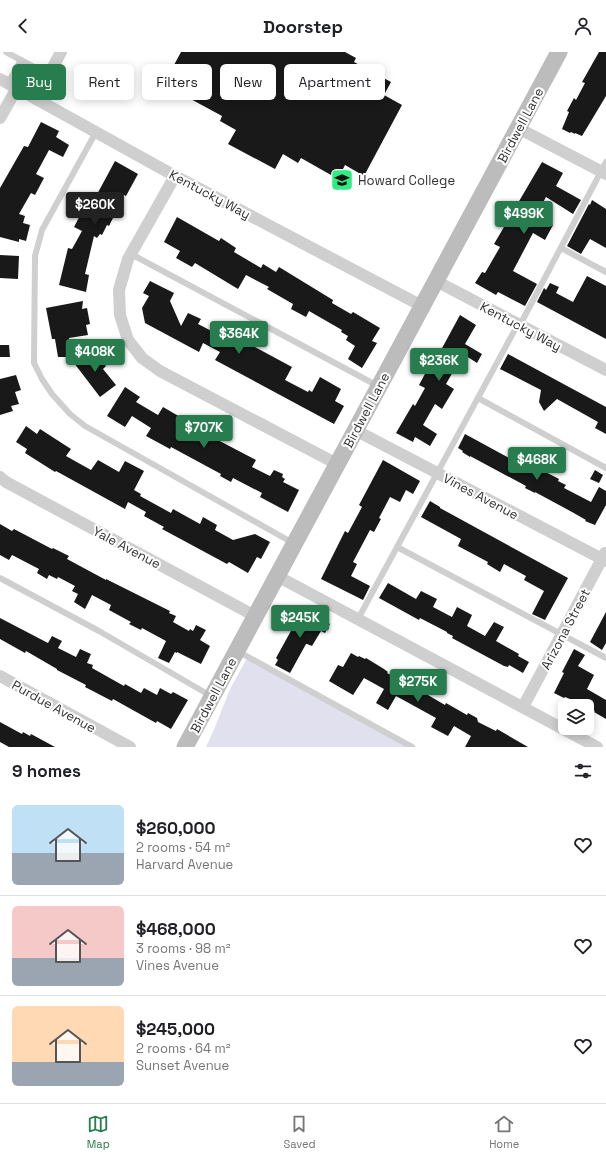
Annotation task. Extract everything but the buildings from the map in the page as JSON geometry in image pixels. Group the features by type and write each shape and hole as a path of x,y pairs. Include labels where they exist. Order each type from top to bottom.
{"main road":[{"name":"Birdwell Lane","path":"185,747 559,52"}],"street":[{"path":"55,64 61,52"},
{"path":"0,118 8,83"},
{"name":"Kentucky Way","path":"38,100 175,176 422,306"},
{"path":"518,128 604,169"},
{"path":"175,176 131,254 119,290 120,315 128,340 142,358 160,371 337,464"},
{"name":"Kentucky Way","path":"436,281 606,370"},
{"name":"Vines Avenue","path":"355,430 438,474 605,557"},
{"name":"Yale Avenue","path":"0,477 6,482 256,616"},
{"name":"Arizona Street","path":"523,707 605,557"},
{"path":"277,576 597,747"},
{"name":"Purdue Avenue","path":"0,676 130,747"}],"lane":[{"path":"6,52 28,64"},
{"path":"8,83 21,60"},
{"path":"96,132 42,230 35,256 34,363 52,394 70,414 85,426 294,544"},
{"path":"358,619 604,169"},
{"path":"561,248 606,272"},
{"path":"131,254 379,386"},
{"path":"478,398 606,468"},
{"path":"398,548 606,658"},
{"path":"0,578 99,631 212,696"},
{"path":"237,651 412,747"}],"shaded area":[{"path":"247,658 410,747 206,747 230,689"}],"place":[{"name":"Howard College","path":"342,180"}]}
